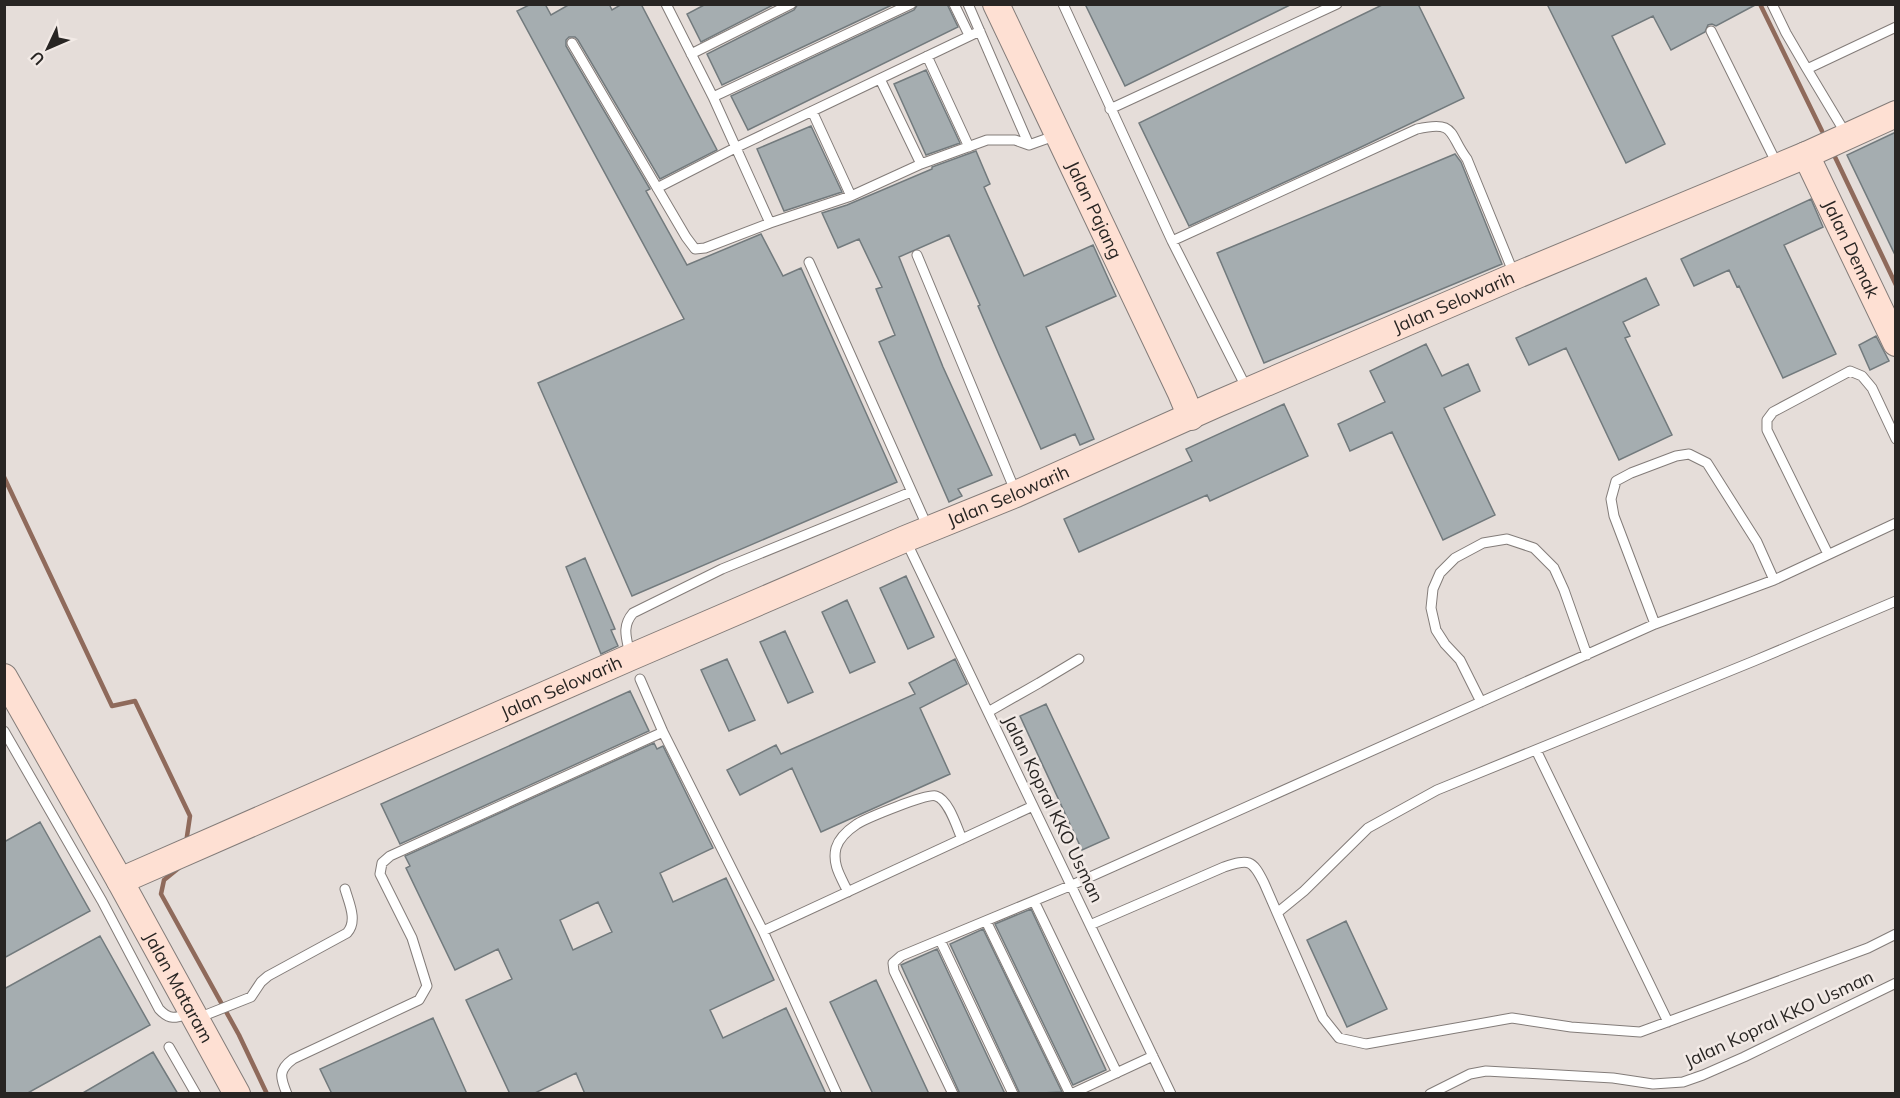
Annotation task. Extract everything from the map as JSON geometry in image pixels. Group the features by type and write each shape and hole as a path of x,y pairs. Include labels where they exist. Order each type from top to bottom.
{"main road":[{"name":"Jalan Pajang","path":"996,4 1191,417"},
{"name":"Jalan Selowarih","path":"120,880 635,668 905,539 1016,494 1515,276 1806,155 1896,114"},
{"name":"Jalan Demak","path":"1806,155 1896,343"},
{"name":"Jalan Mataram","path":"4,677 120,880 201,1015 237,1094"}],"lane":[{"path":"666,4 770,223"},
{"path":"691,54 791,4"},
{"path":"712,97 911,4"},
{"path":"954,4 969,35"},
{"path":"968,4 1029,145"},
{"path":"1063,4 1172,241 1249,391"},
{"path":"1110,109 1337,4"},
{"path":"1772,4 1786,33 1847,136"},
{"path":"1807,69 1896,27"},
{"path":"657,188 735,148 980,31"},
{"path":"1711,31 1778,166"},
{"path":"572,43 695,249 705,248 851,196 921,164 987,140 1015,140 1029,145 1059,134"},
{"path":"927,56 969,147"},
{"path":"880,79 921,164"},
{"path":"812,111 851,196"},
{"path":"1172,241 1417,129 1432,125 1443,127 1454,134 1467,159 1515,276"},
{"path":"917,255 1016,494"},
{"path":"809,262 929,530"},
{"path":"1828,554 1767,430 1767,420 1773,412 1850,371 1862,376 1872,388 1896,439"},
{"path":"1655,624 1614,516 1611,499 1616,482 1631,473 1676,456 1689,454 1707,464 1757,542 1774,580"},
{"path":"837,1094 763,932 663,732 635,668 625,628 627,620 633,613 722,569 912,492"},
{"path":"953,1094 894,971 893,963 901,956 1072,885 1655,624 1774,580 1896,523"},
{"name":"Jalan Kopral KKO Usman","path":"905,539 1171,1094"},
{"path":"1481,702 1460,660 1445,645 1436,630 1431,608 1433,589 1440,573 1455,558 1483,543 1507,539 1534,548 1554,568 1587,654"},
{"path":"1277,914 1304,891 1368,828 1437,790 1896,601"},
{"path":"988,711 1079,659"},
{"path":"4,730 102,901 159,1009 169,1018 201,1015 251,998 261,982 268,976 347,933 354,922 345,889"},
{"path":"287,1094 281,1077 282,1069 286,1064 419,1000 428,986 412,938 380,874 382,863 390,856 663,732"},
{"path":"1536,750 1668,1022"},
{"path":"848,892 835,866 834,857 842,836 858,824 911,801 936,796 944,801 949,809 962,839"},
{"path":"763,932 1033,806"},
{"path":"1090,925 1224,867 1246,861 1256,867 1323,1018 1339,1038 1366,1044 1512,1018 1571,1027 1640,1032 1868,948 1896,934"},
{"path":"1034,900 1117,1073"},
{"path":"986,921 1070,1094 1153,1056"},
{"path":"940,940 1013,1094"},
{"name":"Jalan Kopral KKO Usman","path":"1430,1094 1470,1074 1486,1071 1613,1078 1653,1084 1683,1082 1744,1057 1896,983"},
{"path":"169,1047 196,1094"}],"building":[{"path":"531,4 545,4 551,15 570,4 609,4 612,10 622,4 641,4 717,150 660,179 578,40 575,37 569,37 566,40 566,46 650,189 646,191 687,265 761,234 783,276 801,268 897,482 632,596 538,383 684,319 517,11"},
{"path":"706,4 775,4 701,42 687,14"},
{"path":"798,4 894,4 722,85 707,54 794,10"},
{"path":"918,4 947,4 958,27 748,130 731,96 914,10"},
{"path":"1085,4 1292,4 1125,86"},
{"path":"1384,4 1418,4 1464,98 1189,226 1139,123"},
{"path":"1547,4 1757,4 1716,26 1708,25 1705,32 1671,50 1653,16 1612,36 1665,144 1626,163"},
{"path":"926,70 960,143 926,155 894,84"},
{"path":"811,126 842,192 784,211 757,149"},
{"path":"1896,132 1896,257 1847,155"},
{"path":"976,151 990,184 984,187 1024,276 1093,245 1116,296 1046,327 1094,439 1080,445 1075,434 1041,449 949,235 899,257 943,367 992,475 958,489 962,496 949,502 879,342 895,335 876,289 882,287 859,239 838,248 822,213 847,205 932,169 932,167"},
{"path":"1455,154 1461,162 1502,264 1264,363 1217,253"},
{"path":"1811,199 1823,227 1784,245 1836,354 1783,378 1729,270 1694,286 1681,259"},
{"path":"1646,278 1659,305 1623,322 1630,336 1625,338 1672,435 1619,460 1566,348 1529,365 1516,338"},
{"path":"1876,336 1889,361 1870,370 1859,345"},
{"path":"1426,344 1442,376 1468,364 1480,391 1444,408 1495,515 1443,540 1392,432 1350,451 1338,424 1385,402 1370,371"},
{"path":"1284,404 1308,456 1210,501 1207,495 1079,552 1064,519 1192,461 1186,449"},
{"path":"585,558 615,629 611,630 618,646 601,654 566,567"},
{"path":"906,576 934,637 908,649 880,588"},
{"path":"847,600 875,662 850,673 822,612"},
{"path":"785,631 813,692 788,703 760,642"},
{"path":"727,659 755,720 729,731 701,670"},
{"path":"955,659 967,684 920,708 950,774 821,832 792,768 740,795 727,770 776,745 781,754 915,694 909,683"},
{"path":"630,691 649,731 400,844 381,804"},
{"path":"1046,704 1109,838 1082,850 1020,716"},
{"path":"654,743 657,749 663,746 713,848 660,873 673,902 726,878 774,980 710,1010 723,1038 786,1008 826,1094 585,1094 576,1073 533,1094 510,1094 466,1000 512,979 498,949 455,970 406,868 410,866 405,856","holes":["598,902 612,932 573,950 560,920"]},
{"path":"40,822 90,911 4,958 4,842"},
{"path":"1031,909 1106,1070 1073,1085 995,924"},
{"path":"1346,921 1387,1009 1347,1027 1307,940"},
{"path":"983,929 1062,1092 1020,1094 950,944"},
{"path":"100,936 150,1025 26,1094 4,1094 4,989"},
{"path":"937,949 1005,1094 960,1094 901,965"},
{"path":"876,980 929,1094 873,1094 830,1002"},
{"path":"433,1018 467,1094 332,1094 320,1069"},
{"path":"153,1052 178,1094 81,1094"}],"waterway":[{"path":"1760,4 1822,131"},
{"path":"1835,157 1896,285"},
{"path":"4,477 112,706 135,701 190,816 186,843"},
{"path":"180,867 164,880 161,894 239,1035 267,1094"}]}
